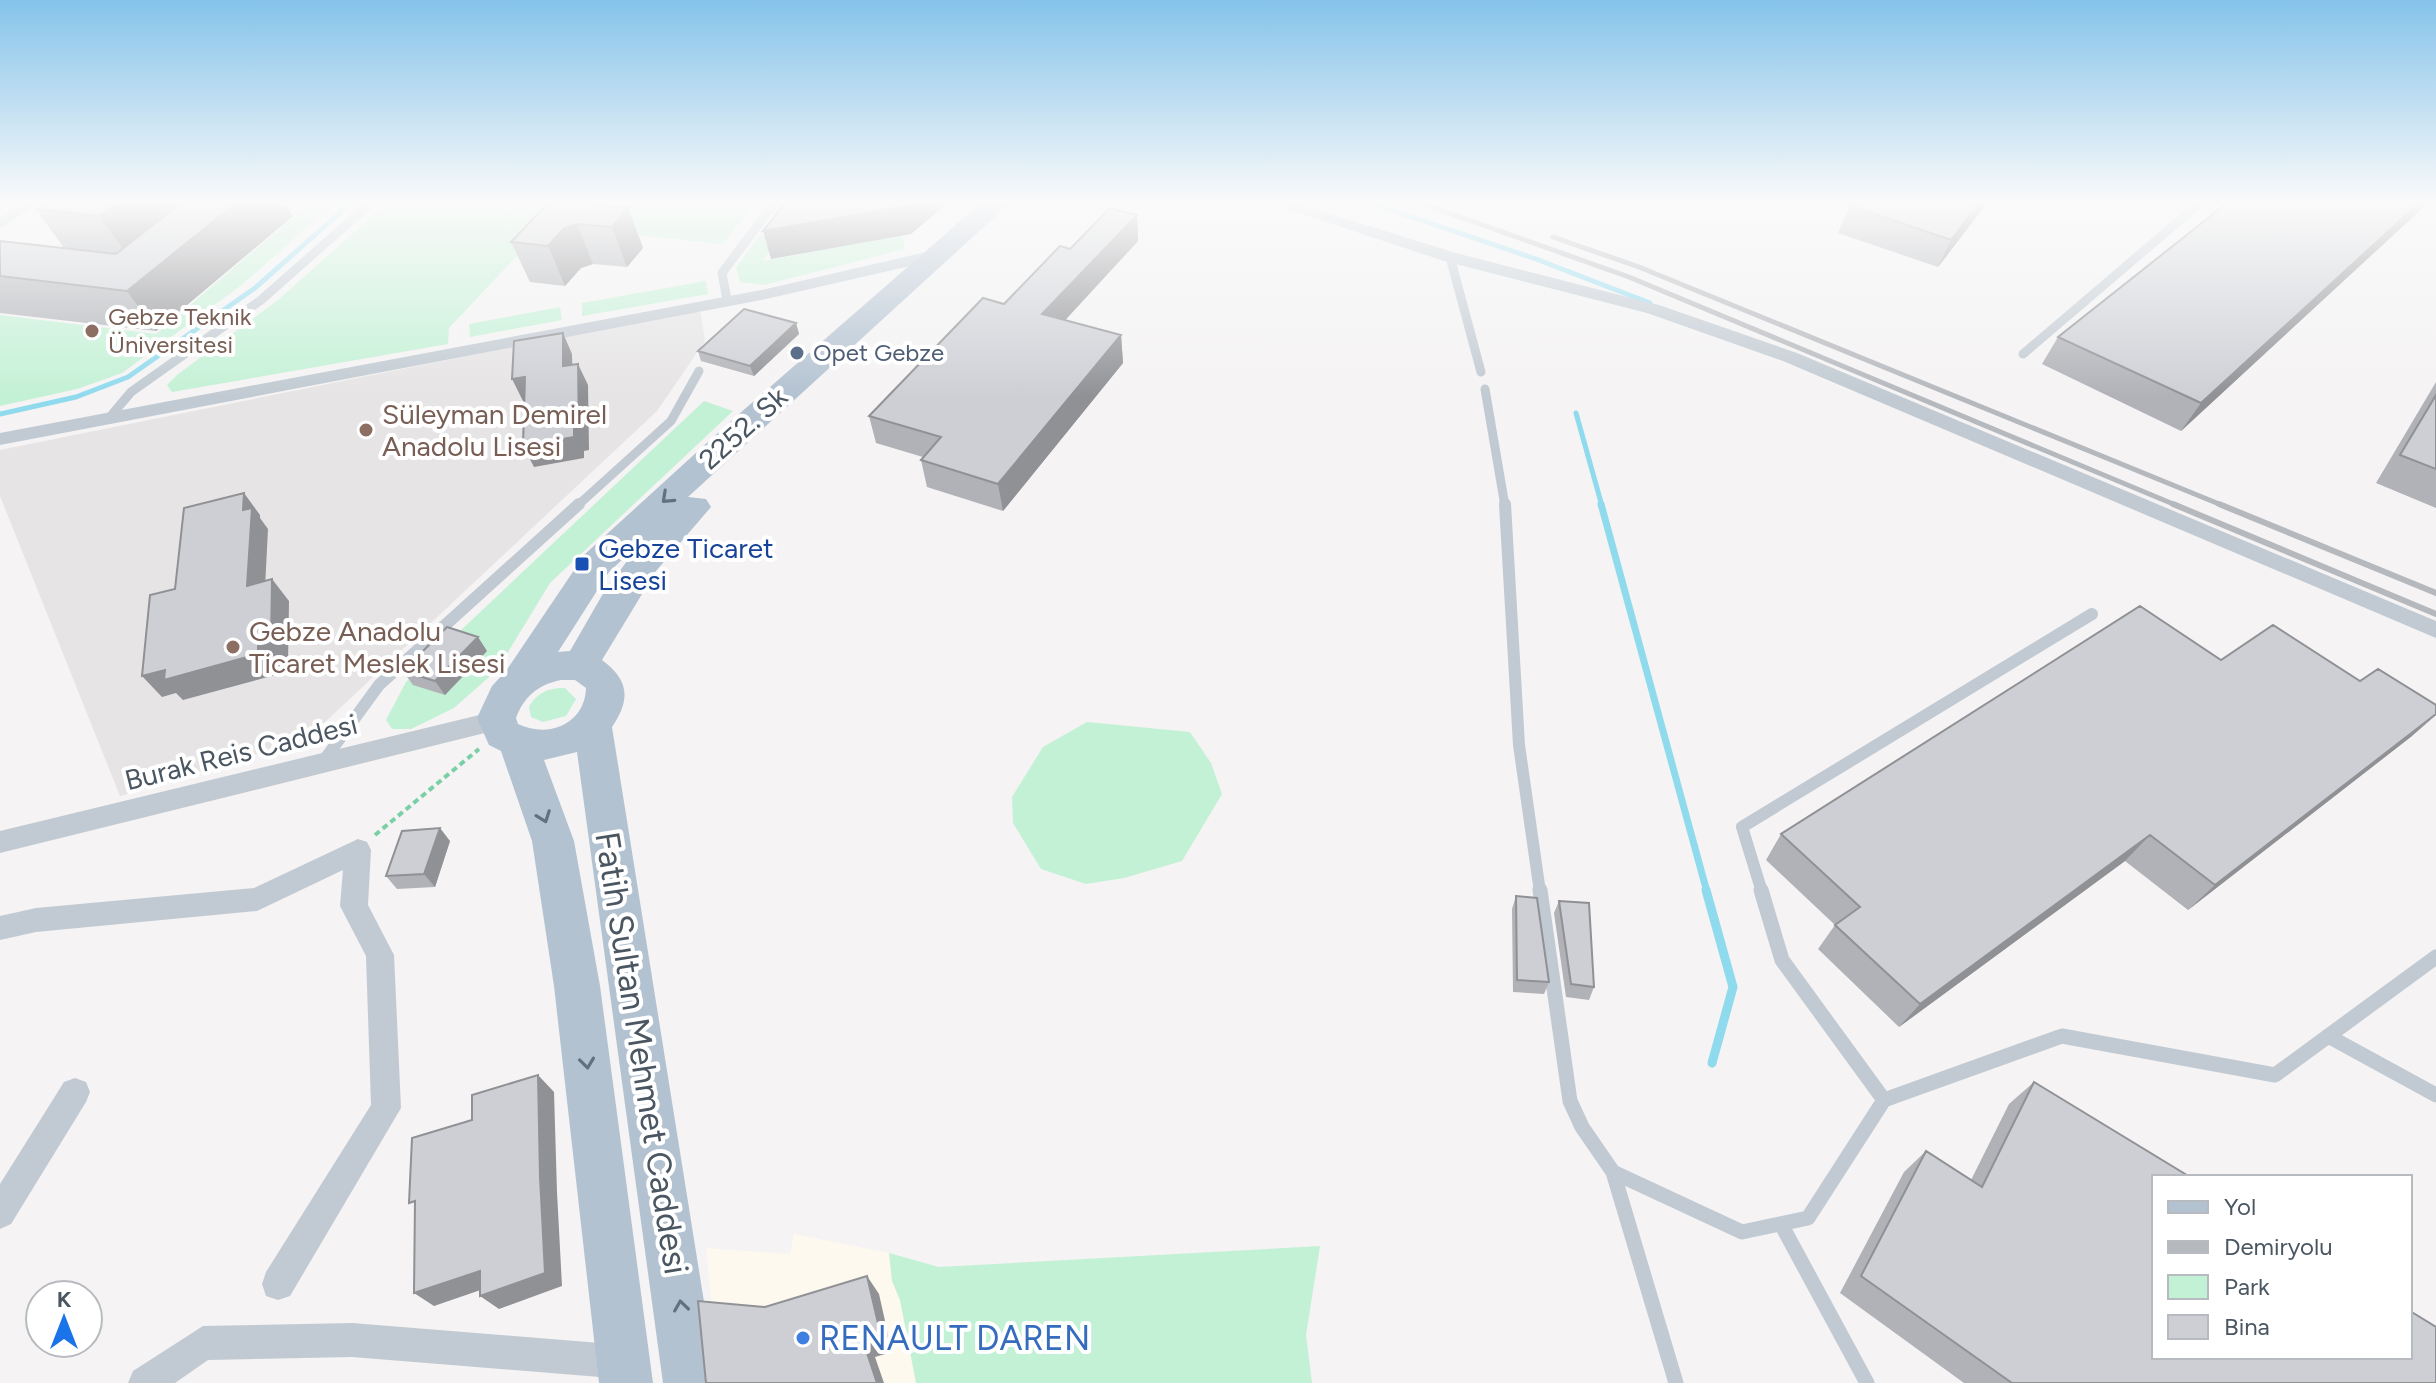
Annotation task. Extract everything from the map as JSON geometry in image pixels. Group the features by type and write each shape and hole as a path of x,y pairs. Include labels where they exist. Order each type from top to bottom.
{"main road":[{"name":"2252. Sk","path":"520,681 597,563 742,428 924,268"},
{"name":"2252. Sk","path":"580,666 619,592 667,532 952,268"},
{"path":"553,666 580,666 598,673 608,693 606,706 592,723 567,740 547,746 505,733 498,707 520,681 553,666"},
{"name":"Fatih Sultan Mehmet Caddesi","path":"592,723 690,1383"},
{"name":"Fatih Sultan Mehmet Caddesi","path":"505,733 553,841 577,986 625,1373"}],"street":[{"path":"0,439 727,300 877,268"},
{"path":"1491,268 1653,309 1790,357 2436,630"},
{"name":"Burak Reis Caddesi","path":"0,842 322,763 505,733"},
{"path":"0,928 36,920 257,899 358,850 354,906 380,955 386,1108 278,1284"},
{"path":"0,1213 75,1092"},
{"path":"145,1383 203,1343 352,1340 625,1373"}],"lane":[{"path":"110,417 131,392 261,300 298,268"},
{"path":"726,268 722,273 727,300"},
{"path":"1453,268 1481,372"},
{"path":"2023,354 2124,268"},
{"path":"322,763 379,685 671,421 699,371"},
{"path":"1485,389 1504,491 1519,745 1570,1101 1582,1127 1613,1172 1676,1383"},
{"path":"1884,1100 1782,960 1742,827 2092,614"},
{"path":"1613,1172 1742,1232 1808,1218 1884,1100 2062,1036 2275,1075 2436,957"},
{"path":"2328,1036 2436,1095"},
{"path":"1781,1224 1867,1383"}],"path":[{"path":"358,850 443,776 505,733"}],"shaded area":[{"path":"700,309 705,341 657,411 307,739 120,796 0,496 0,450"},
{"path":"794,1234 889,1253 892,1281 900,1300 916,1383 719,1383 706,1248 790,1254"}],"green space":[{"path":"234,268 261,268 122,373 77,389 0,406 0,315 156,334"},
{"path":"314,268 506,268 449,328 448,344 172,392 167,385 177,375 278,300"},
{"path":"736,268 832,268 764,285 740,282"},
{"path":"706,281 708,294 582,316 582,303"},
{"path":"560,307 562,320 470,337 469,324"},
{"path":"704,401 733,411 550,583 497,670 454,708 411,729 392,729 386,720 406,682"},
{"path":"565,688 576,699 566,716 543,722 531,717 529,707 535,698 549,690"},
{"path":"1087,722 1190,732 1211,763 1222,794 1182,861 1124,878 1086,884 1041,869 1013,823 1012,797 1043,747"},
{"path":"1320,1246 1306,1335 1312,1383 916,1383 900,1300 892,1281 889,1253 939,1267"}],"building":[{"path":"0,268 156,268 127,291 0,276"},
{"path":"1039,268 1087,268 1042,314 1121,335 998,484 921,460 941,437 869,416 983,298 1004,304"},
{"path":"2146,268 2349,268 2201,403 2058,337"},
{"path":"744,309 796,323 750,366 698,351"},
{"path":"563,333 563,366 578,364 579,428 574,429 574,437 523,446 525,377 512,379 514,341"},
{"path":"2436,395 2436,469 2400,455"},
{"path":"244,493 243,510 252,508 247,586 272,579 271,643 258,646 258,654 164,680 165,670 142,676 150,595 175,589 184,508"},
{"path":"2140,606 2221,660 2273,625 2360,681 2378,669 2436,705 2436,714 2215,885 2150,835 1920,1004 1835,925 1860,907 1781,834"},
{"path":"447,627 478,637 435,681 403,671"},
{"path":"440,828 424,874 386,876 402,831"},
{"path":"1516,896 1537,898 1549,982 1517,980"},
{"path":"1559,901 1589,903 1594,987 1571,984"},
{"path":"538,1075 545,1273 480,1296 480,1271 414,1293 415,1201 409,1203 412,1138 472,1120 472,1095"},
{"path":"2034,1082 2187,1175 2152,1175 2152,1359 2412,1359 2412,1312 2436,1327 2436,1383 2012,1383 1861,1276 1926,1151 1982,1187"},
{"name":"RENAULT DAREN","path":"867,1276 881,1336 863,1341 877,1383 706,1383 698,1301 765,1307"}],"waterway":[{"path":"0,414 76,397 128,377 255,288 278,268"},
{"path":"1558,268 1650,303"},
{"path":"1576,413 1602,506"},
{"path":"1601,504 1707,892"},
{"path":"1706,890 1733,987 1712,1063"}],"railway":[{"path":"1602,268 2178,506"},
{"path":"1640,268 2224,506"},
{"path":"2173,504 2436,614"},
{"path":"2219,504 2436,593"}],"place":[{"name":"Gebze Teknik Üniversitesi","path":"92,331"},
{"name":"Opet Gebze","path":"797,353"},
{"name":"Süleyman Demirel Anadolu Lisesi","path":"366,430"},
{"name":"Gebze Ticaret Lisesi","path":"582,564"},
{"name":"Gebze Anadolu Ticaret Meslek Lisesi","path":"233,647"},
{"name":"RENAULT DAREN","path":"803,1338"}]}
